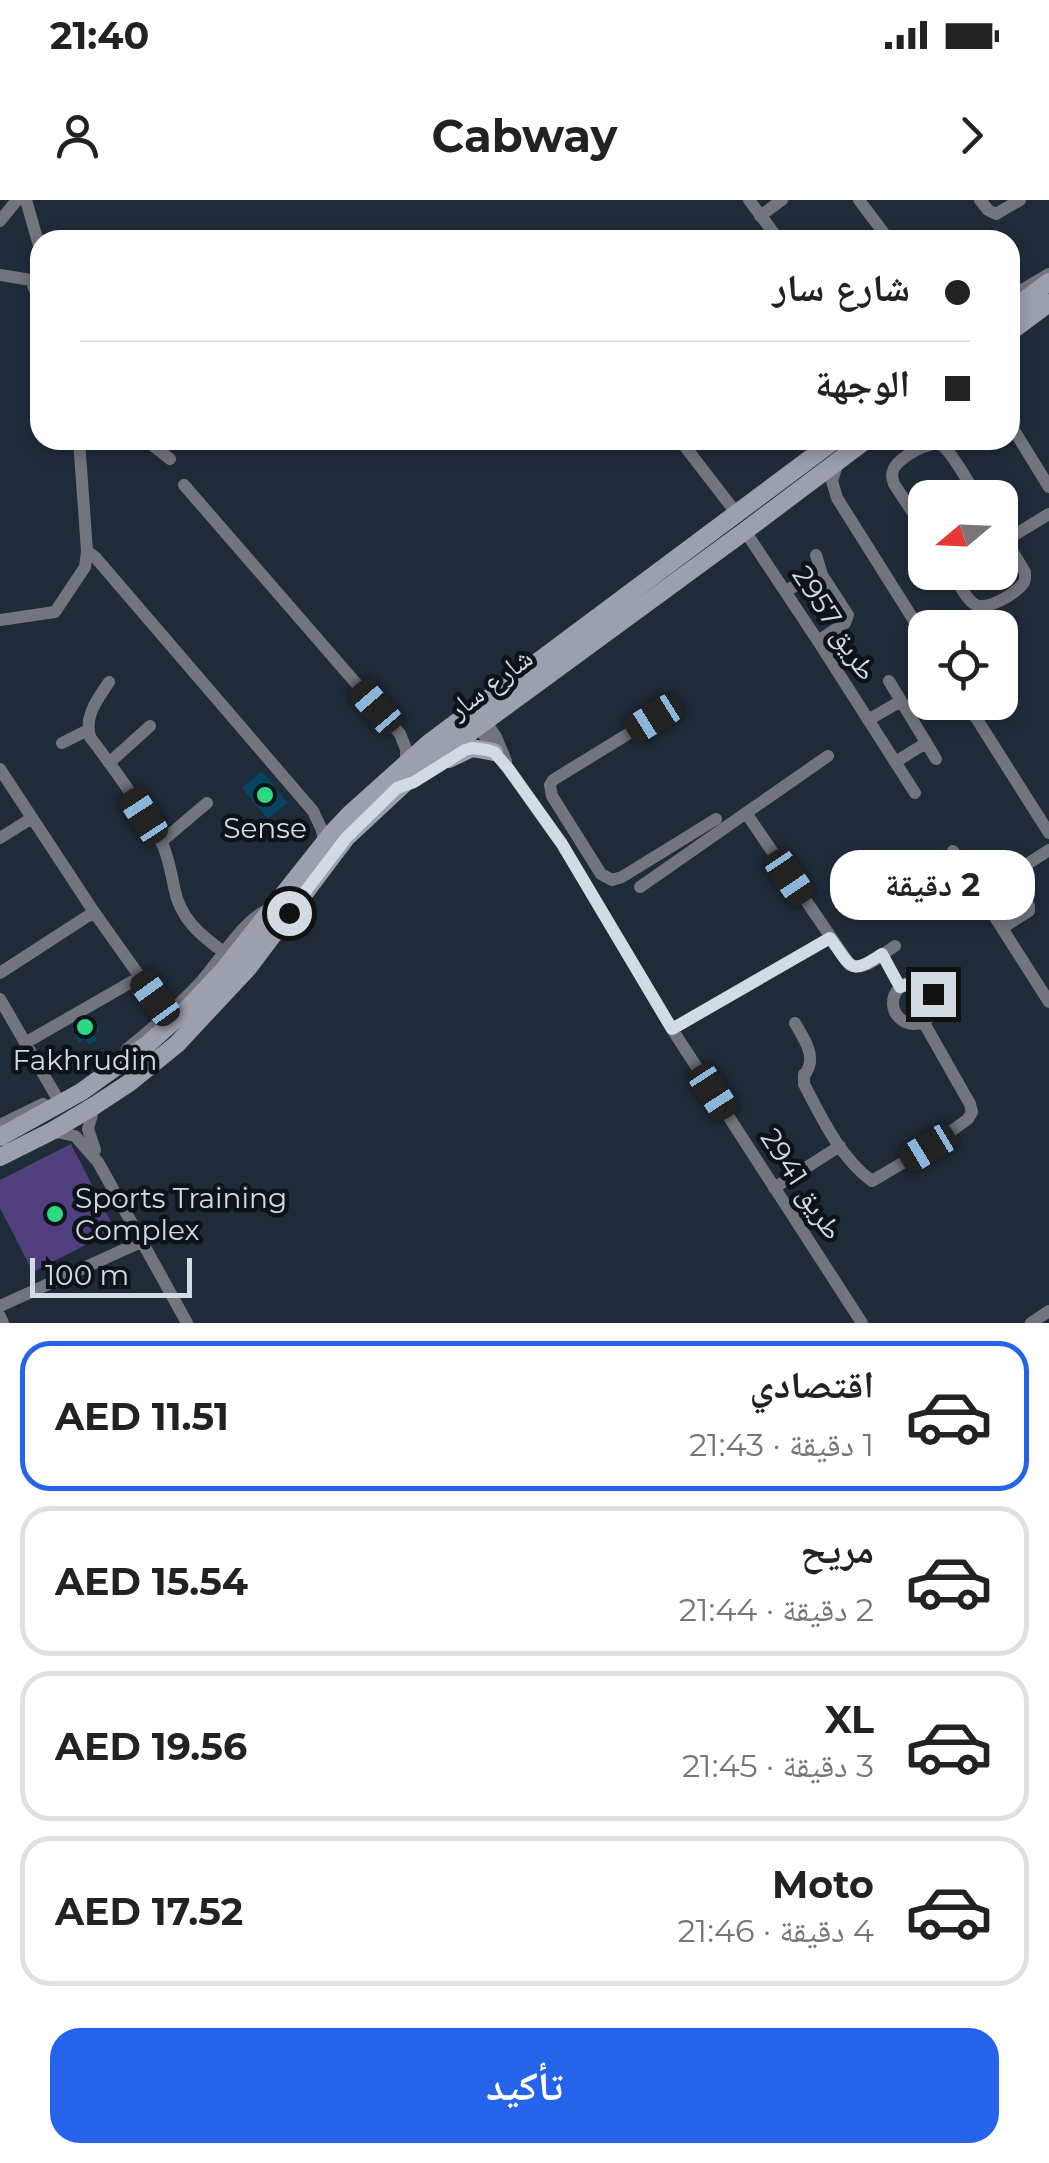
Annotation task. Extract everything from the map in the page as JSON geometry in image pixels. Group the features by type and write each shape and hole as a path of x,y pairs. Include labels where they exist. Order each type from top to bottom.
{"street":[{"path":"0,220 16,200"},
{"path":"26,200 34,230"},
{"path":"749,200 770,230"},
{"path":"760,216 782,200"},
{"path":"859,200 882,230"},
{"path":"980,200 996,214 1012,203"},
{"path":"1020,290 1049,274"},
{"path":"0,275 30,280"},
{"path":"1020,304 1049,282"},
{"path":"1020,325 1049,304"},
{"path":"1020,440 1049,487"},
{"path":"0,620 56,612 85,567 81,450"},
{"path":"159,450 170,459"},
{"name":"طريق 2957","path":"687,450 741,523 915,793"},
{"name":"شارع سار","path":"0,1157 94,1106 154,1064 248,968 338,848 397,788 477,718 837,450"},
{"name":"شارع سار","path":"741,523 798,490 837,450"},
{"path":"838,450 832,481 837,498 908,611"},
{"path":"908,505 894,484 893,469 917,450"},
{"path":"945,450 966,480"},
{"path":"184,486 400,734 406,762"},
{"path":"798,490 822,490 837,498"},
{"path":"1018,529 1049,514"},
{"path":"87,550 314,811 324,842"},
{"path":"816,556 820,571 848,618 818,641"},
{"path":"1018,561 1026,578 1018,589"},
{"path":"786,592 820,571"},
{"path":"963,590 982,607 1017,590"},
{"path":"109,682 88,716 88,730 161,842 184,917 195,931 225,953"},
{"path":"889,682 936,759"},
{"path":"868,720 901,701"},
{"name":"شارع سار","path":"0,1136 70,1099 148,1044 207,989 350,814 429,743 477,718"},
{"name":"طريق 2941","path":"477,718 494,752 562,844 672,1029 862,1323"},
{"name":"طريق 2941","path":"477,718 501,748 508,768"},
{"path":"654,718 553,780 552,796 602,874 612,880 716,819"},
{"path":"977,720 1049,833"},
{"path":"109,763 150,726"},
{"path":"62,742 88,730"},
{"path":"400,734 429,743"},
{"path":"895,762 926,743"},
{"path":"397,788 414,782 465,750 480,748 494,752"},
{"path":"640,887 828,756"},
{"path":"0,769 155,998 158,1024"},
{"path":"161,842 206,803"},
{"path":"314,811 332,817 350,814"},
{"path":"746,813 850,965 862,967 895,946"},
{"path":"0,838 32,818"},
{"path":"562,844 577,836"},
{"path":"953,850 1049,1002"},
{"path":"979,892 1049,850"},
{"path":"1002,928 1030,909 1009,876"},
{"path":"0,1126 105,1066 158,1024 255,916 271,910"},
{"path":"0,973 94,912"},
{"path":"672,1029 830,938"},
{"path":"882,954 900,987"},
{"path":"25,1043 140,977"},
{"path":"914,982 933,994 934,1010 924,1023 905,1023 896,1015 893,997 900,987 914,982"},
{"path":"155,998 170,1003 182,1001"},
{"path":"0,999 56,1096"},
{"path":"796,1023 811,1062 804,1074 804,1084 840,1146 872,1181 928,1148 972,1112 924,1023"},
{"path":"94,1106 88,1129 98,1162"},
{"path":"52,1131 75,1136 98,1162 187,1323"},
{"path":"774,1188 840,1146"},
{"path":"0,1306 143,1241"},
{"path":"1031,1323 1049,1311"}],"shaded area":[{"name":"Sports Training Complex","path":"71,1144 110,1220 106,1233 99,1238 33,1272 0,1208 0,1180"}],"building":[{"name":"Sense","path":"262,771 288,803 268,819 242,788"},
{"name":"Fakhrudin","path":"92,1016 100,1031 94,1034 97,1040 89,1045 85,1039 79,1043 71,1028"}],"place":[{"name":"Sense","path":"265,795"},
{"name":"Fakhrudin","path":"85,1027"},
{"name":"Sports Training Complex","path":"55,1214"}],"route":[{"path":"289,913 346,838 397,788 414,782 458,753 480,748 494,752 508,768 562,844 672,1029 830,938 855,968 882,954 900,987 922,983 933,994"}]}
